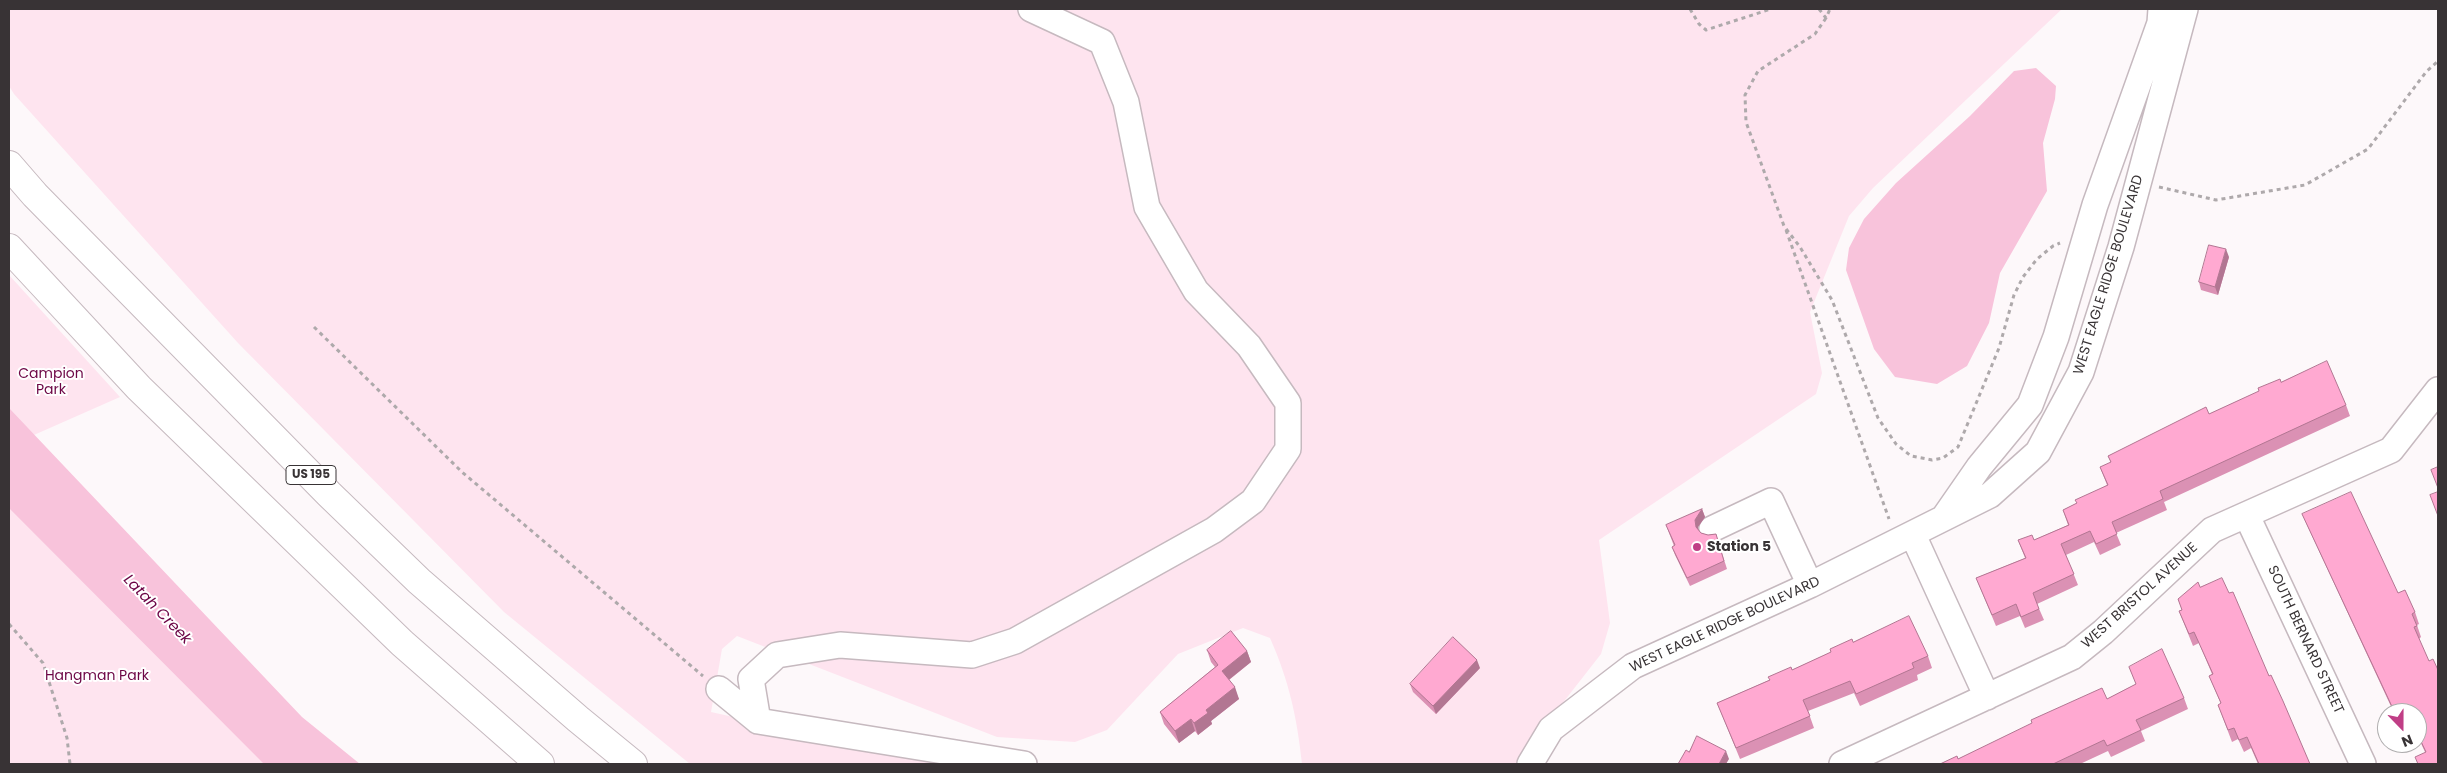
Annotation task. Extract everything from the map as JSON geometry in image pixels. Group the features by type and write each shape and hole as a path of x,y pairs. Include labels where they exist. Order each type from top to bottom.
{"highway":[{"name":"US 195","path":"9,165 35,195 329,494 419,581 578,719 633,764"},
{"path":"9,248 139,388 402,643 540,764"}],"street":[{"path":"758,721 751,678 777,655 840,645 972,655 1015,641 1214,530 1253,500 1288,449 1288,403 1249,346 1196,291 1147,207 1126,102 1102,42 1031,9"},
{"name":"WEST EAGLE RIDGE BOULEVARD","path":"1944,517 1979,467 2030,405 2056,337 2095,205 2160,22 2161,9"},
{"name":"WEST EAGLE RIDGE BOULEVARD","path":"1530,764 1551,729 1633,666 1810,585 1990,495 2038,452 2081,372 2121,247 2185,9"},
{"name":"WEST BRISTOL AVENUE","path":"1842,764 2072,657 2103,632 2212,530 2391,450 2431,400"},
{"path":"1712,529 1771,501 1810,585"},
{"name":"SOUTH BERNARD STREET","path":"2247,516 2363,764"},
{"path":"1913,535 1987,697"},
{"path":"719,689 758,721 1024,764"}],"path":[{"path":"1690,9 1706,30 1771,9"},
{"path":"1819,9 1826,18"},
{"path":"1830,9 1814,34 1758,71 1745,95 1746,122 1889,519"},
{"path":"2138,182 2216,200 2306,185 2368,149 2426,72 2438,61"},
{"path":"1784,226 1800,247 1832,300 1878,418 1896,444 1911,456 1932,460 1943,458 1958,447 1999,348 2014,295 2023,277 2037,259 2053,246 2062,242"},
{"path":"314,327 462,472 719,689"},
{"path":"9,624 43,663 67,738 70,764"}],"green space":[{"path":"9,9 2062,9 1873,188 1849,216 1810,312 1822,373 1816,394 1599,540 1610,623 1601,654 1515,764 1302,764 1298,731 1291,699 1270,638 1243,628 1178,654 1107,730 1075,742 997,737 737,636 722,649 711,712 944,764 690,764 504,612 238,343 14,94 9,86"},
{"name":"Campion Park","path":"9,275 120,397 9,446"},
{"name":"Hangman Park","path":"9,457 306,764 9,764"}],"water":[{"path":"2036,68 2056,86 2055,99 2043,143 2047,191 2000,273 1989,323 1967,366 1937,384 1895,377 1874,349 1846,270 1849,248 1864,219 1896,183 1970,116 2014,71"},
{"name":"Latah Creek","path":"9,408 302,717 360,764 264,764 9,508"}],"building":[{"path":"2209,245 2226,249 2215,287 2199,282"},
{"path":"2327,361 2346,405 2160,491 2163,499 2112,522 2117,534 2096,544 2090,531 2061,544 2074,574 2033,593 2039,609 2021,617 2016,604 1992,615 1976,578 2026,558 2018,540 2032,535 2034,540 2069,525 2063,510 2077,503 2075,500 2108,485 2100,467 2111,462 2108,456 2206,407 2209,414 2259,391 2258,388 2280,379 2281,382"},
{"path":"2438,467 2438,488 2431,470"},
{"path":"2351,492 2398,593 2405,590 2415,612 2412,614 2417,626 2414,627 2429,661 2433,659 2438,670 2438,764 2418,764 2415,757 2427,753 2427,703 2390,703 2302,514"},
{"path":"2438,492 2438,516 2430,495"},
{"name":"Station 5","path":"1702,509 1695,520 1696,527 1701,533 1708,535 1716,534 1724,561 1687,578 1672,547 1675,545 1666,525"},
{"path":"2222,578 2229,593 2233,592 2310,764 2259,764 2247,737 2239,740 2234,728 2228,730 2218,705 2221,703 2209,676 2213,674 2194,632 2189,634 2179,611 2182,610 2178,599 2198,582 2200,587"},
{"path":"1909,616 1928,656 1912,663 1914,668 1856,694 1850,681 1803,700 1810,716 1736,748 1717,703 1770,680 1768,677 1791,667 1792,670 1831,652 1830,649 1852,639 1853,642"},
{"path":"1231,631 1247,651 1222,671 1235,687 1206,710 1208,713 1194,723 1191,719 1175,731 1160,712 1218,665 1207,650"},
{"path":"1453,637 1477,660 1433,706 1410,684"},
{"path":"2162,649 2184,698 2136,720 2141,730 2107,746 2104,740 2053,764 1940,764 1957,756 1958,759 2032,723 2031,720 2102,688 2107,699 2136,684 2129,667"},
{"path":"1697,736 1726,751 1719,764 1678,764 1686,750 1689,752"}],"place":[{"name":"Station 5","path":"1697,547"}]}
